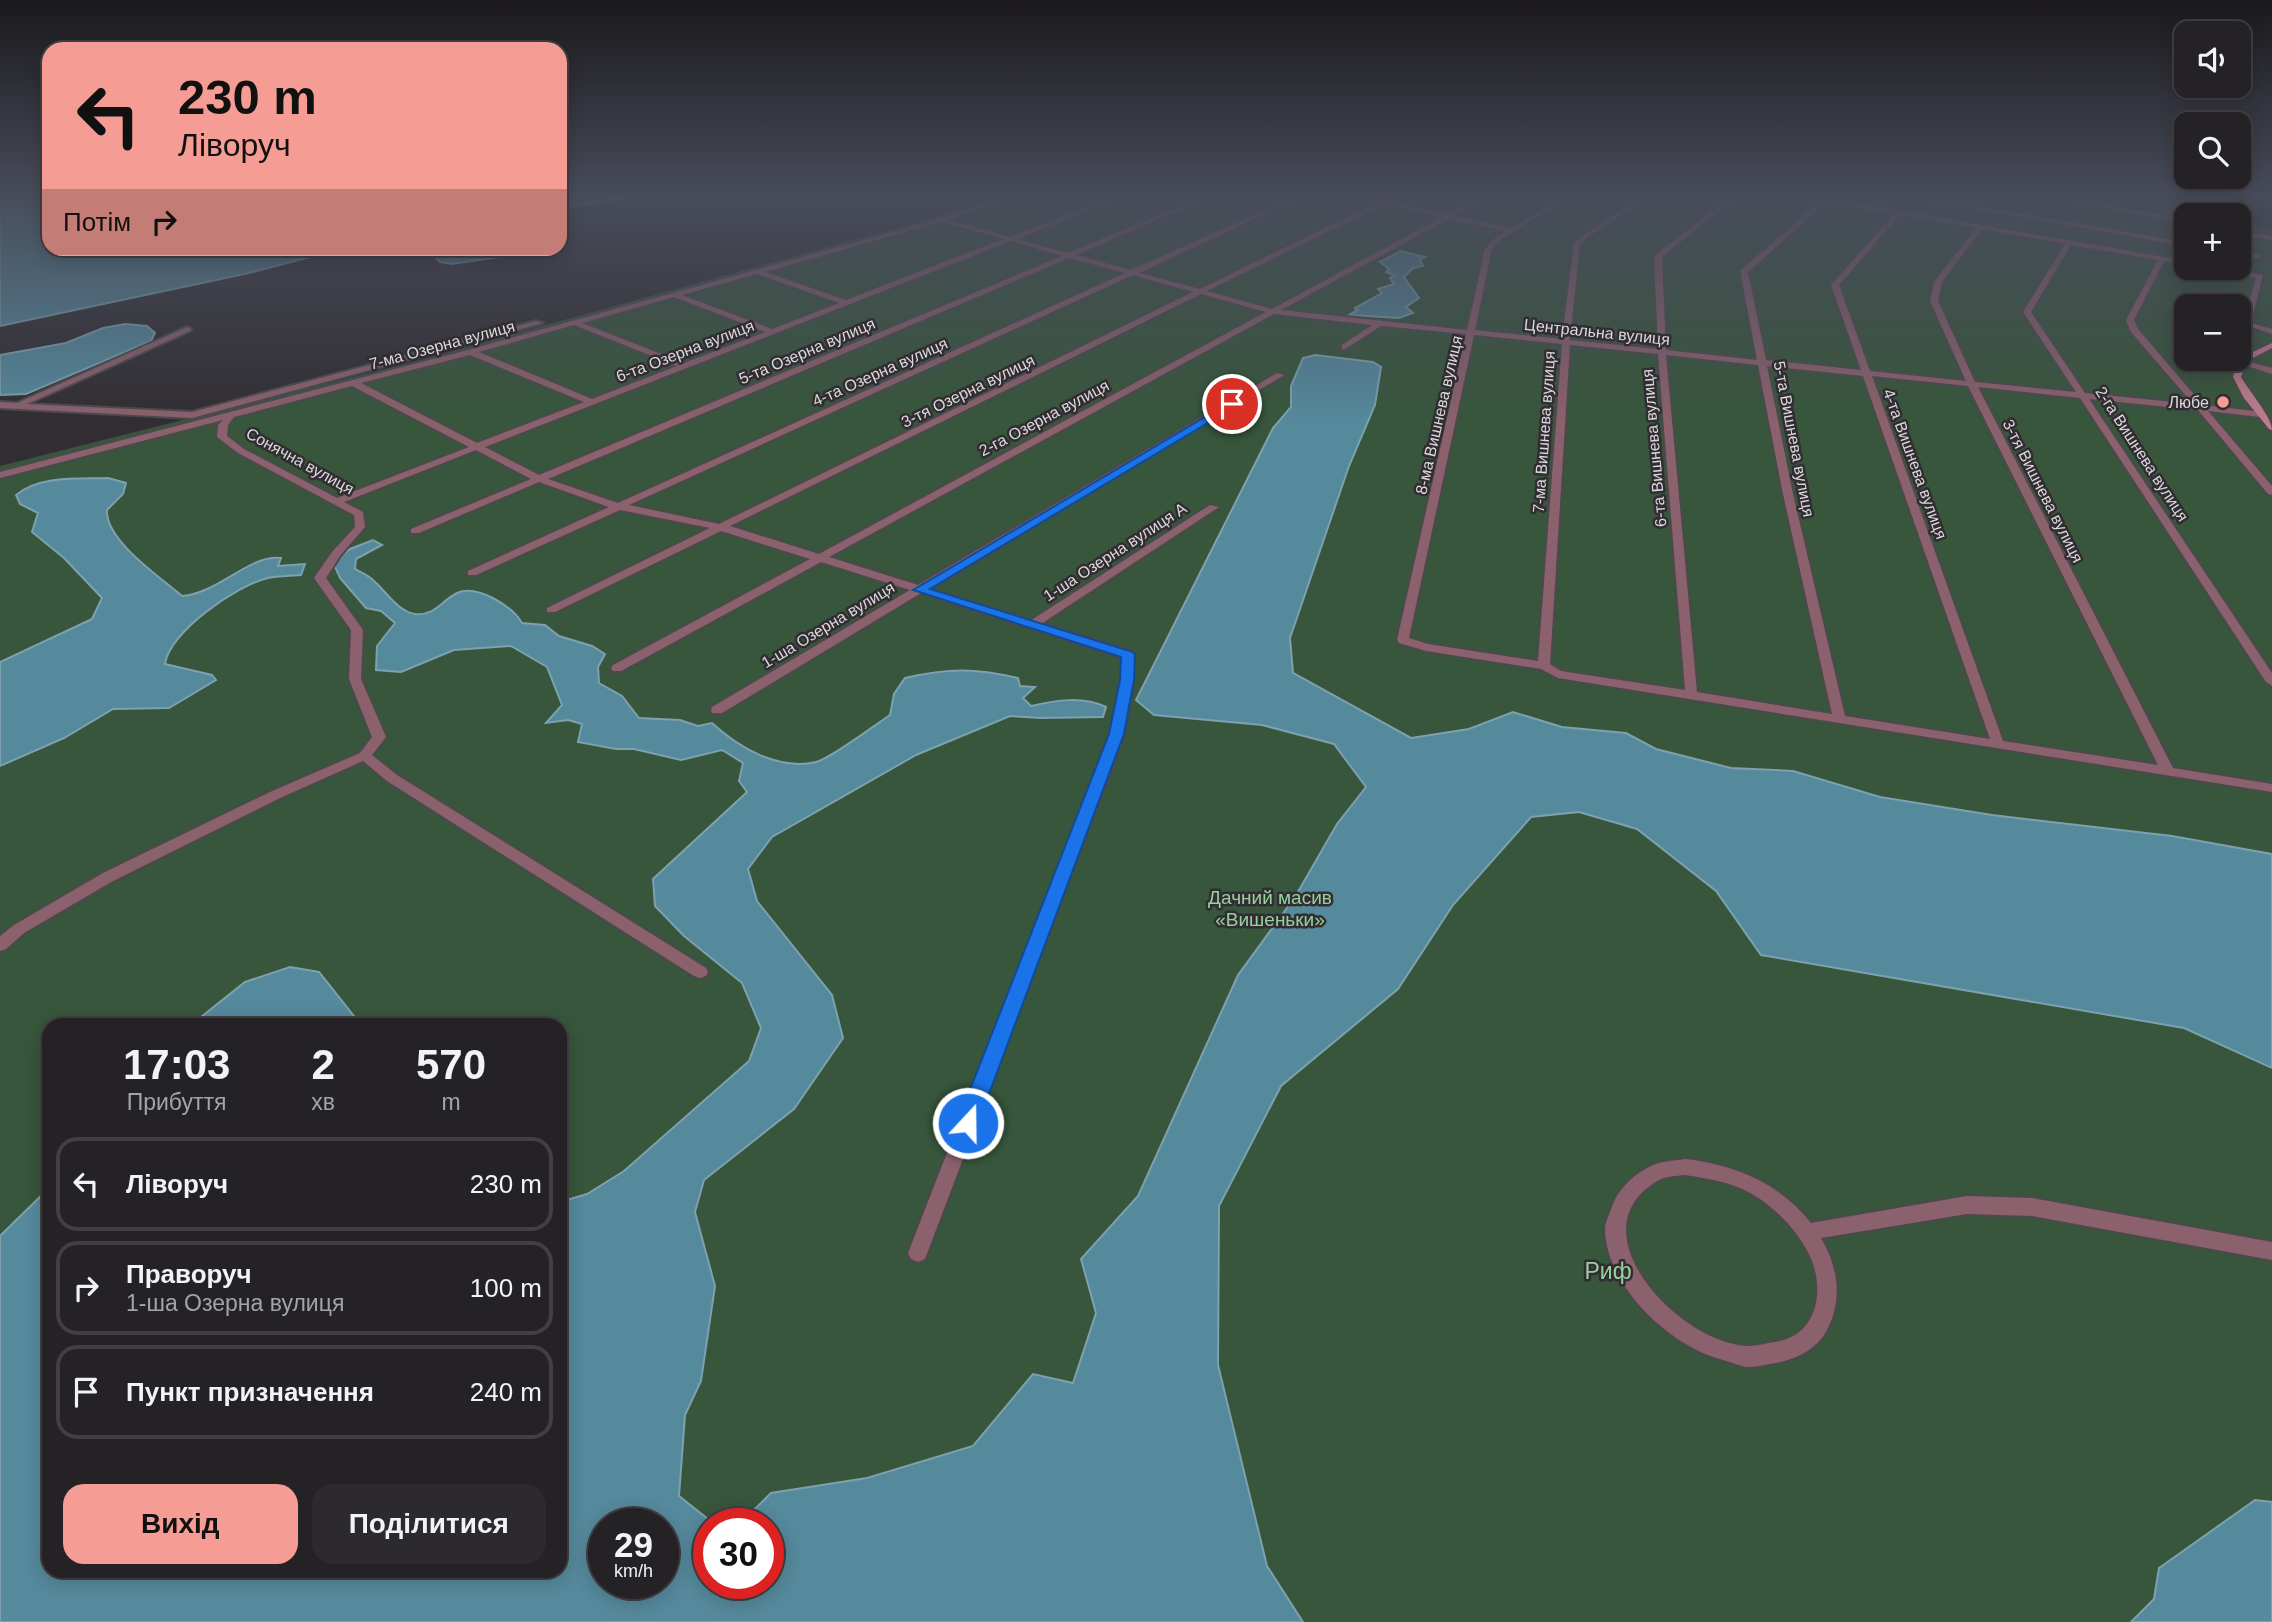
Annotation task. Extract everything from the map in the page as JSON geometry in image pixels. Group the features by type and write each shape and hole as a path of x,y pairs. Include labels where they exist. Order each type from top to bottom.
{"street":[{"name":"7-ма Озерна вулиця","path":"0,475 230,417 759,272"},
{"path":"759,272 846,303"},
{"name":"6-та Озерна вулиця","path":"338,501 926,272"},
{"name":"5-та Озерна вулиця","path":"415,531 1032,272"},
{"name":"Центральна вулиця","path":"1127,272 1273,312 2260,414"},
{"name":"4-та Озерна вулиця","path":"471,573 1135,272"},
{"name":"3-тя Озерна вулиця","path":"551,610 1242,272"},
{"name":"2-га Озерна вулиця","path":"617,668 1347,272"},
{"name":"8-ма Вишнева вулиця","path":"1484,272 1403,640 1426,647 1544,666"},
{"name":"7-ма Вишнева вулиця","path":"1544,666 1566,343 1574,272"},
{"name":"6-та Вишнева вулиця","path":"1659,272 1662,353 1691,693"},
{"name":"5-та Вишнева вулиця","path":"1744,272 1788,494 1839,718"},
{"name":"4-та Вишнева вулиця","path":"1847,272 1835,285 1998,744"},
{"name":"3-тя Вишнева вулиця","path":"1946,272 1938,282 1934,301 1972,384 2168,772"},
{"name":"2-га Вишнева вулиця","path":"2051,272 2027,312 2272,682"},
{"path":"2155,272 2130,320 2134,330 2272,492"},
{"path":"2251,275 2260,277 2247,324 2272,332"},
{"path":"676,295 773,332"},
{"path":"0,405 192,415 598,308"},
{"path":"575,323 684,366"},
{"path":"1345,347 1379,323"},
{"path":"17,405 187,329"},
{"path":"2251,356 2272,345"},
{"path":"471,352 592,402"},
{"path":"2251,364 2272,371"},
{"path":"2238,371 2236,377 2240,387 2272,427"},
{"name":"1-ша Озерна вулиця","path":"717,710 1280,375"},
{"path":"354,383 539,479 617,506 721,527 1128,655 1124,702 1116,734 918,1253"},
{"name":"Сонячна вулиця","path":"230,417 223,425 222,437 241,451 359,514 360,527 336,554 320,578 357,630 355,679 379,737 365,757"},
{"name":"1-ша Озерна вулиця А","path":"1033,624 1214,507"},
{"path":"1544,666 1559,674 2272,788"},
{"path":"0,945 19,929 108,877 275,795 343,764 365,757 404,786 700,972"},
{"path":"1685,1167 1718,1171 1751,1184 1782,1205 1807,1232 1823,1262 1829,1293 1822,1321 1804,1342 1776,1354 1741,1355 1704,1344 1670,1324 1641,1297 1623,1266 1615,1235 1619,1207 1633,1186 1656,1172 1685,1167"},
{"path":"1807,1232 1966,1205 2032,1207 2272,1251"}],"green space":[{"name":"Дачний масив «Вишеньки»","path":"738,272 2174,272 2174,280 2251,280 2251,272 2272,272 2272,1622 484,1622 551,1578 567,1578 567,1018 42,1018 42,1459 0,1444 0,466 413,362"}],"water":[{"path":"0,272 254,272 249,273 0,326"},
{"path":"1386,272 1409,272 1404,277 1419,298 1406,307 1413,313 1399,318 1349,315 1357,310 1355,308 1382,293 1378,289 1394,284 1390,278 1394,275"},
{"path":"125,324 147,326 155,333 151,341 26,394 0,395 0,355 66,343 103,328"},
{"path":"1315,355 1373,362 1381,367 1375,405 1349,466 1290,638 1293,673 1411,738 1469,729 1513,712 1562,727 1626,733 1656,749 1731,768 1793,771 1880,797 1992,815 2172,836 2272,854 2272,1068 2184,1028 1761,955 1716,891 1637,829 1579,812 1531,817 1453,905 1398,989 1281,1086 1219,1206 1218,1365 1267,1566 1303,1622 0,1622 0,1236 42,1195 42,1578 567,1578 567,1200 587,1194 624,1171 749,1061 761,1028 742,983 684,936 655,906 653,879 747,792 739,781 743,763 722,750 681,760 634,749 616,749 578,742 582,724 568,720 546,723 562,705 547,667 511,646 454,650 401,672 376,670 377,646 395,623 381,611 366,608 340,578 333,562 350,549 373,540 382,545 356,559 355,569 371,578 403,609 415,614 428,613 457,593 465,591 484,594 510,610 522,623 545,625 559,636 592,646 605,654 598,667 599,683 622,696 639,718 680,720 698,726 712,723 746,748 773,760 802,764 823,760 890,715 894,694 905,678 935,672 975,671 1018,678 1020,686 1035,687 1023,698 1031,706 1069,700 1088,701 1106,707 1103,717 1010,716 916,755 772,837 748,869 757,901 832,995 843,1038 794,1109 704,1180 695,1212 715,1286 701,1381 685,1415 679,1496 694,1508 693,1599 784,1599 784,1508 756,1508 771,1493 867,1478 973,1446 1033,1374 1073,1383 1096,1313 1081,1259 1138,1196 1238,975 1295,897 1337,824 1366,787 1334,744 1262,725 1154,715 1136,700 1273,428 1291,407 1291,386 1303,358"},
{"path":"108,478 126,483 123,494 107,510 115,533 136,557 182,596 209,588 246,567 269,558 281,558 278,566 305,564 301,575 268,578 239,590 206,612 178,638 169,651 165,664 212,675 216,680 169,708 113,709 64,738 0,766 0,662 92,619 102,598 64,558 32,532 38,513 20,504 16,495 48,481"},
{"path":"290,967 319,972 355,1018 200,1018 245,982"},
{"path":"2255,1500 2272,1502 2272,1622 2131,1622 2154,1599 2159,1568"}],"place":[{"name":"Любе","path":"2223,402"}],"route":[{"path":"968,1123 1116,734 1124,702 1128,655 919,590 1232,404"}],"park label":[{"name":"Риф","path":"1608,1271"}]}
